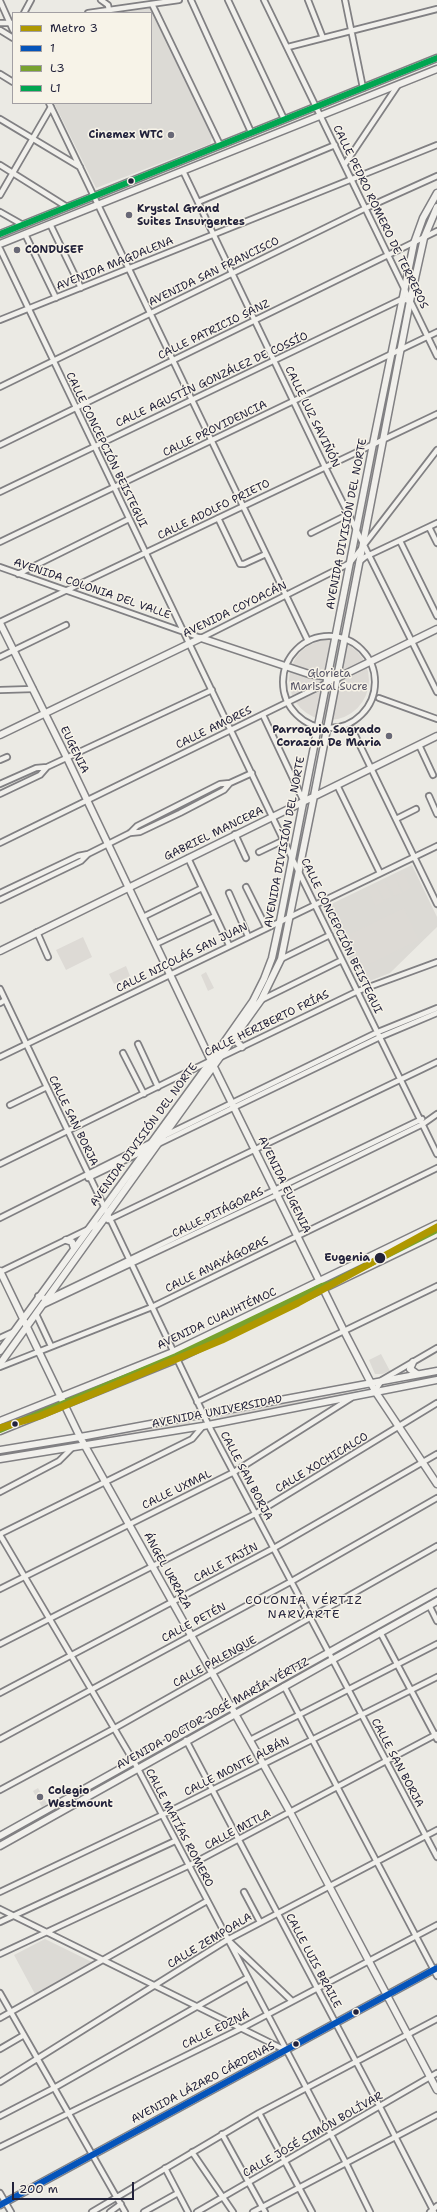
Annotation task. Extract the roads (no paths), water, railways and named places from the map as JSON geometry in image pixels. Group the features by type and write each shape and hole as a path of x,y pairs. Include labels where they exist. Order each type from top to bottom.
{"main road":[{"path":"0,234 437,58"},
{"path":"0,244 437,69"},
{"name":"AVENIDA DIVISIÓN DEL NORTE","path":"0,1366 102,1223 109,1217 165,1135 260,990 272,958 414,242 423,218 437,193"},
{"name":"AVENIDA DIVISIÓN DEL NORTE","path":"0,1351 38,1296 88,1230 145,1150 212,1064 221,1057 262,1000 281,959 338,678 359,562 385,439 410,301 424,238 437,207"},
{"name":"EUGENIA","path":"0,623 88,801 128,886"},
{"path":"338,678 437,629"},
{"name":"AVENIDA COYOACÁN","path":"0,735 201,638"},
{"name":"AVENIDA COLONIA DEL VALLE","path":"201,638 328,680 338,678"},
{"name":"GABRIEL MANCERA","path":"0,951 128,886 304,802 437,736"},
{"name":"AVENIDA EUGENIA","path":"128,886 212,1064 370,1382 437,1484"},
{"path":"234,1039 242,1047"},
{"name":"AVENIDA CUAUHTÉMOC","path":"0,1421 173,1352 437,1224"},
{"name":"AVENIDA CUAUHTÉMOC","path":"0,1431 177,1359 324,1290 437,1234"},
{"path":"66,1240 72,1242 74,1248"},
{"path":"0,1272 59,1397 80,1437"},
{"path":"413,1362 410,1369 416,1374"},
{"name":"AVENIDA UNIVERSIDAD","path":"0,1450 80,1437 370,1382 437,1371"},
{"name":"AVENIDA UNIVERSIDAD","path":"0,1460 206,1425 437,1380"},
{"name":"ÁNGEL URRAZA","path":"80,1437 235,1714"},
{"name":"AVENIDA DOCTOR JOSÉ MARÍA VÉRTIZ","path":"0,1836 437,1592"},
{"name":"AVENIDA DOCTOR JOSÉ MARÍA VÉRTIZ","path":"0,1846 137,1767 437,1601"},
{"path":"235,1714 330,1886 437,2090"},
{"name":"AVENIDA LÁZARO CÁRDENAS","path":"3,2203 435,1969"}],"street":[{"path":"25,12 31,0"},
{"path":"101,0 108,5 109,10"},
{"path":"95,12 179,0"},
{"path":"190,0 251,132"},
{"path":"228,0 284,120"},
{"name":"CALLE PEDRO ROMERO DE TERREROS","path":"264,0 317,106 437,356"},
{"path":"308,0 323,38"},
{"path":"345,0 363,88"},
{"path":"0,1 11,23 0,23"},
{"path":"152,4 220,145"},
{"path":"288,47 352,32 437,9"},
{"path":"0,30 12,37"},
{"path":"0,74 12,81"},
{"path":"344,164 398,84"},
{"path":"0,195 33,139 50,105"},
{"path":"50,105 308,641"},
{"path":"0,119 80,167"},
{"path":"198,202 335,145"},
{"name":"AVENIDA MAGDALENA","path":"0,320 213,233 437,145"},
{"path":"0,166 67,207"},
{"name":"CALLE LUZ SAVIÑÓN","path":"183,171 325,467 357,530 363,546"},
{"name":"AVENIDA SAN FRANCISCO","path":"0,387 366,208 437,176"},
{"path":"0,212 22,225"},
{"path":"50,224 81,288"},
{"name":"CALLE PATRICIO SANZ","path":"0,445 437,231"},
{"path":"25,234 56,298"},
{"name":"CALLE CONCEPCIÓN BEISTEGUI","path":"0,249 292,858 437,1154"},
{"path":"402,299 410,301"},
{"name":"CALLE AGUSTÍN GONZÁLEZ DE COSSÍO","path":"0,492 402,299"},
{"name":"CALLE PROVIDENCIA","path":"0,542 437,332"},
{"name":"CALLE ADOLFO PRIETO","path":"0,623 437,414"},
{"name":"AVENIDA COYOACÁN","path":"201,638 350,563 437,450"},
{"path":"311,533 349,514"},
{"path":"218,518 240,564 244,564 266,554"},
{"path":"18,574 129,519"},
{"path":"359,562 370,555 437,523"},
{"path":"429,527 437,543"},
{"path":"400,541 437,616"},
{"path":"363,546 370,555 437,692"},
{"name":"AVENIDA COLONIA DEL VALLE","path":"0,567 201,638"},
{"path":"0,657 66,625"},
{"path":"336,636 345,639 360,648 370,661 375,681 370,703 355,720 339,727 318,727 300,718 288,703 283,684 286,666 297,649 308,641 321,637 336,636"},
{"name":"CALLE AMORES","path":"0,843 288,703 328,680"},
{"path":"0,690 33,689"},
{"path":"0,783 36,768 47,767 212,690"},
{"path":"379,698 437,719"},
{"path":"263,715 304,802"},
{"path":"352,729 437,902"},
{"path":"419,745 433,775"},
{"path":"0,760 7,756"},
{"path":"0,794 40,775 47,767"},
{"path":"0,893 78,856 88,854 130,833 137,826 220,784 230,783 252,773"},
{"path":"130,833 140,832 180,813 224,790 230,783"},
{"path":"337,785 380,873"},
{"path":"429,796 437,814"},
{"path":"176,806 180,813"},
{"path":"396,819 416,810"},
{"path":"236,834 246,858"},
{"path":"259,852 284,840"},
{"name":"CALLE NICOLÁS SAN JUAN","path":"0,1057 266,927 437,846"},
{"path":"0,900 81,861 88,854"},
{"path":"188,858 229,945"},
{"path":"33,877 36,882"},
{"path":"246,887 266,927"},
{"path":"143,917 202,888"},
{"path":"229,893 248,936"},
{"path":"156,944 215,916"},
{"path":"37,932 48,957"},
{"path":"281,959 330,935"},
{"path":"262,1000 342,960"},
{"name":"CALLE HERIBERTO FRÍAS","path":"221,1057 358,991 437,962"},
{"name":"CALLE SAN BORJA","path":"0,989 203,1414 206,1425 234,1472 437,1857"},
{"path":"0,1003 5,1000"},
{"path":"0,1218 158,1144 233,1105 308,1069 402,1028 433,1013 437,1008"},
{"path":"308,1069 378,1032 400,1023 433,1013"},
{"path":"400,1023 402,1028"},
{"path":"138,1044 158,1087"},
{"path":"124,1053 144,1094"},
{"path":"109,1217 437,1062"},
{"name":"CALLE HERIBERTO FRÍAS","path":"0,1164 158,1087 212,1064"},
{"path":"10,1105 47,1087"},
{"path":"89,1176 165,1135 233,1105"},
{"name":"CALLE PITÁGORAS","path":"43,1305 132,1265 204,1230 276,1192 287,1184 350,1156 437,1114"},
{"name":"CALLE PITÁGORAS","path":"47,1299 202,1225 276,1192 290,1189 350,1156"},
{"name":"CALLE ANAXÁGORAS","path":"0,1366 152,1307 437,1168"},
{"path":"287,1184 290,1189"},
{"path":"0,1272 102,1223"},
{"path":"202,1225 204,1230"},
{"path":"197,1402 437,1286"},
{"path":"38,1296 47,1299"},
{"path":"34,1302 43,1305"},
{"path":"36,1314 51,1346"},
{"path":"0,1338 14,1331"},
{"path":"375,1391 382,1380 437,1348"},
{"name":"CALLE UXMAL","path":"0,1589 234,1472 356,1395"},
{"name":"CALLE XOCHICALCO","path":"0,1644 255,1514 437,1403"},
{"path":"0,1535 105,1481 192,1439 206,1425"},
{"path":"0,1492 59,1461 71,1449"},
{"name":"CALLE TAJÍN","path":"0,1693 274,1548 437,1454"},
{"name":"CALLE PETÉN","path":"0,1739 292,1581 437,1498"},
{"name":"CALLE MATÍAS ROMERO","path":"0,1535 134,1760 247,1978 346,2162 370,2212"},
{"name":"CALLE PALENQUE","path":"0,1790 115,1728 437,1546"},
{"path":"429,1606 437,1621"},
{"path":"380,1632 436,1736"},
{"path":"250,1740 398,1666 437,1644"},
{"name":"CALLE MONTE ALBÁN","path":"0,1892 162,1815 437,1677"},
{"path":"284,1686 416,1936 435,1969 437,1976"},
{"name":"CALLE MITLA","path":"0,1954 188,1866 436,1736"},
{"name":"CALLE LUIS BRAILE","path":"186,1740 214,1789 433,2210"},
{"name":"CALLE ZEMPOALA","path":"0,2082 227,1940 437,1830"},
{"path":"0,1922 175,1840"},
{"path":"244,1892 260,1922"},
{"path":"0,2018 207,1901"},
{"path":"0,1909 285,2050"},
{"name":"CALLE EDZNÁ","path":"0,2148 68,2112 242,2028 437,1925"},
{"path":"227,1940 292,2001"},
{"path":"0,2116 54,2088 247,1978"},
{"path":"0,1993 125,2212"},
{"path":"92,2212 222,2134 437,2019"},
{"path":"0,2049 24,2035"},
{"name":"CALLE JOSÉ SIMÓN BOLÍVAR","path":"197,2212 437,2073"},
{"path":"260,2113 312,2212"},
{"path":"253,2212 437,2115"},
{"path":"222,2134 250,2182 265,2212"},
{"path":"192,2152 233,2212"},
{"path":"165,2168 188,2212"},
{"path":"144,2212 178,2192"},
{"path":"0,2193 3,2203 10,2212"},
{"path":"110,2212 121,2204"}],"metro line":[{"name":"3","path":"0,1428 40,1416 222,1340 298,1303 437,1227"}],"place":[{"name":"Cinemex WTC","path":"171,135"},
{"name":"Krystal Grand Suites Insurgentes","path":"129,215"},
{"name":"CONDUSEF","path":"17,250"},
{"name":"Parroquia Sagrado Corazon De Maria","path":"389,736"},
{"name":"Eugenia","path":"380,1258"},
{"name":"Colegio Westmount","path":"40,1797"}],"district":[{"name":"COLONIA VÉRTIZ NARVARTE","path":"304,1608"}],"park label":[{"name":"Glorieta Mariscal Sucre","path":"329,680"}]}
